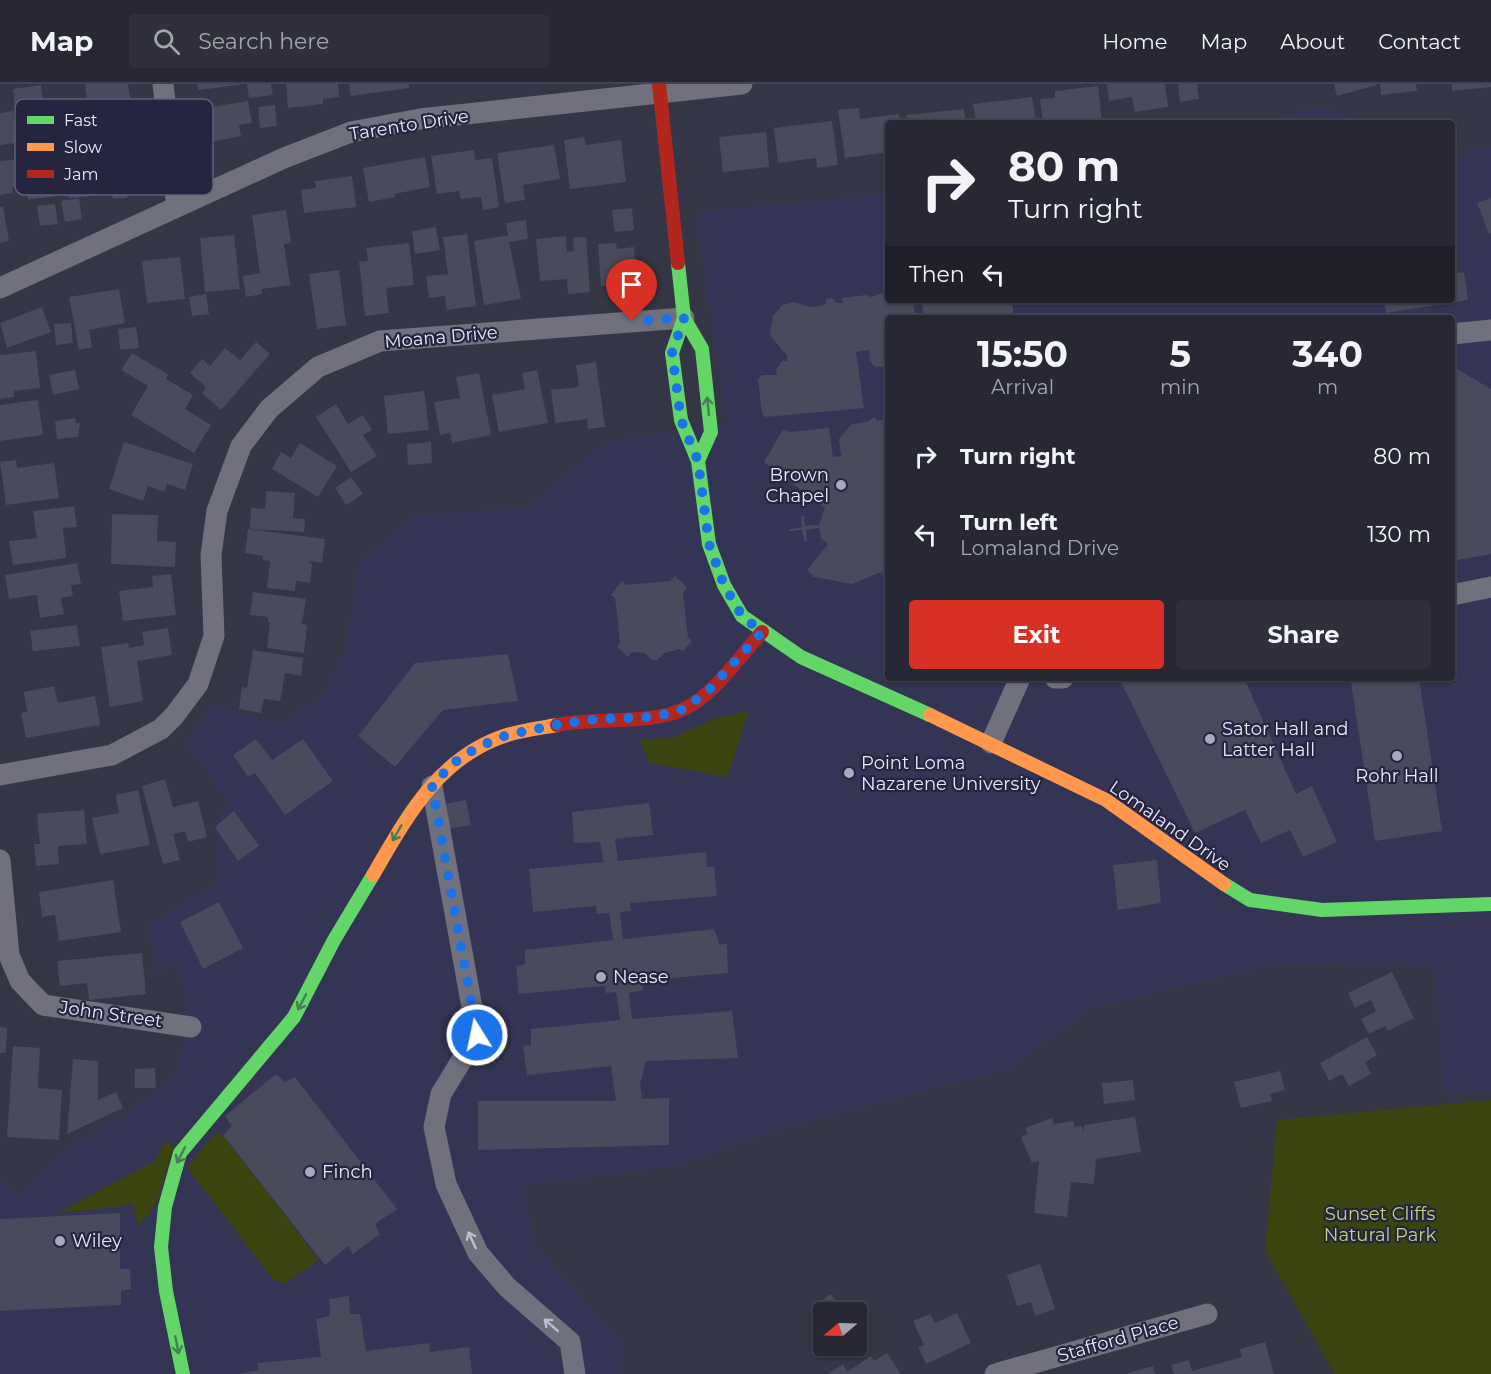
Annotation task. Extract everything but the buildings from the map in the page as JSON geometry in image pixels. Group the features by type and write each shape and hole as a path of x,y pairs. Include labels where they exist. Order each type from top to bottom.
{"street":[{"path":"163,84 165,99"},
{"name":"Tarento Drive","path":"213,191 284,158 351,132 420,119 660,89 742,84"},
{"name":"Lomaland Drive","path":"660,89 684,318 702,349 711,432 698,461"},
{"path":"176,195 177,207"},
{"name":"Tarento Drive","path":"0,288 203,195"},
{"name":"Lomaland Drive","path":"684,318 672,353 681,420 698,461 709,544 724,585 742,616 762,632 801,657 990,743 1106,800 1168,842 1203,872 1250,900 1322,910 1491,904"},
{"name":"Moana Drive","path":"0,775 112,755 161,729 174,716 198,684 214,636 211,555 218,511 241,446 269,409 318,367 380,341 684,318"},
{"path":"1455,334 1491,330"},
{"path":"1455,595 1491,587"},
{"path":"183,1374 166,1291 161,1247 165,1207 180,1153 294,1017 334,940 414,804 452,764 478,747 507,735 597,719 654,717 684,709 709,690 762,632"},
{"path":"990,743 1019,681"},
{"path":"432,786 477,1035 441,1094 434,1127 446,1184 478,1253 507,1287 570,1342 575,1374"},
{"name":"John Street","path":"0,860 9,955 7,970 43,1005 191,1027"},
{"name":"Stafford Place","path":"995,1374 1207,1314"}],"shaded area":[{"path":"1321,105 1359,120 1268,120"},
{"name":"Point Loma Nazarene University","path":"1491,147 1491,1091 1444,1096 1435,967 1282,963 1092,1008 1006,1070 790,1126 679,1166 524,1185 534,1244 624,1345 620,1374 0,1374 0,1180 20,1194 66,1149 123,1117 178,1074 188,1011 179,962 157,972 148,926 219,882 214,821 229,804 186,742 212,704 276,725 324,696 344,653 360,561 414,516 528,507 607,441 727,423 695,212 885,194 885,303 1455,303 1455,153"}],"green space":[{"path":"749,711 728,777 649,763 640,740 674,737 716,718"},
{"name":"Sunset Cliffs Natural Park","path":"1491,1100 1491,1374 1335,1374 1265,1250 1277,1120"},
{"path":"216,1133 223,1135 319,1260 284,1284 273,1279 187,1168"},
{"path":"164,1143 174,1145 157,1202 139,1226 132,1203 116,1207 58,1213 155,1161"}],"traffic: fast":[{"path":"678,263 684,318 702,349 711,432 698,461"},
{"path":"684,318 672,353 681,420 698,461 709,544 724,585 742,616 801,657 930,715"},
{"path":"183,1374 166,1291 161,1247 165,1207 180,1153 294,1017 334,940 373,875"},
{"path":"1224,884 1250,900 1322,910 1491,904"}],"traffic: slow":[{"path":"930,715 1106,800 1224,884"},
{"path":"373,875 412,811 443,774 462,758 483,745 507,735 557,725"}],"traffic: jam":[{"path":"659,84 678,263"},
{"path":"557,725 655,717 684,709 716,685 762,632"}],"place":[{"name":"Brown Chapel","path":"841,485"},
{"name":"Sator Hall and Latter Hall","path":"1210,739"},
{"name":"Rohr Hall","path":"1397,756"},
{"name":"Point Loma Nazarene University","path":"849,773"},
{"name":"Nease","path":"601,977"},
{"name":"Finch","path":"310,1172"},
{"name":"Wiley","path":"60,1241"}],"route":[{"path":"477,1035 432,786 452,764 478,747 507,735 597,719 654,717 684,709 709,690 723,672 762,632 742,616 724,585 709,544 698,461 681,420 672,353 684,318 632,321"}]}
